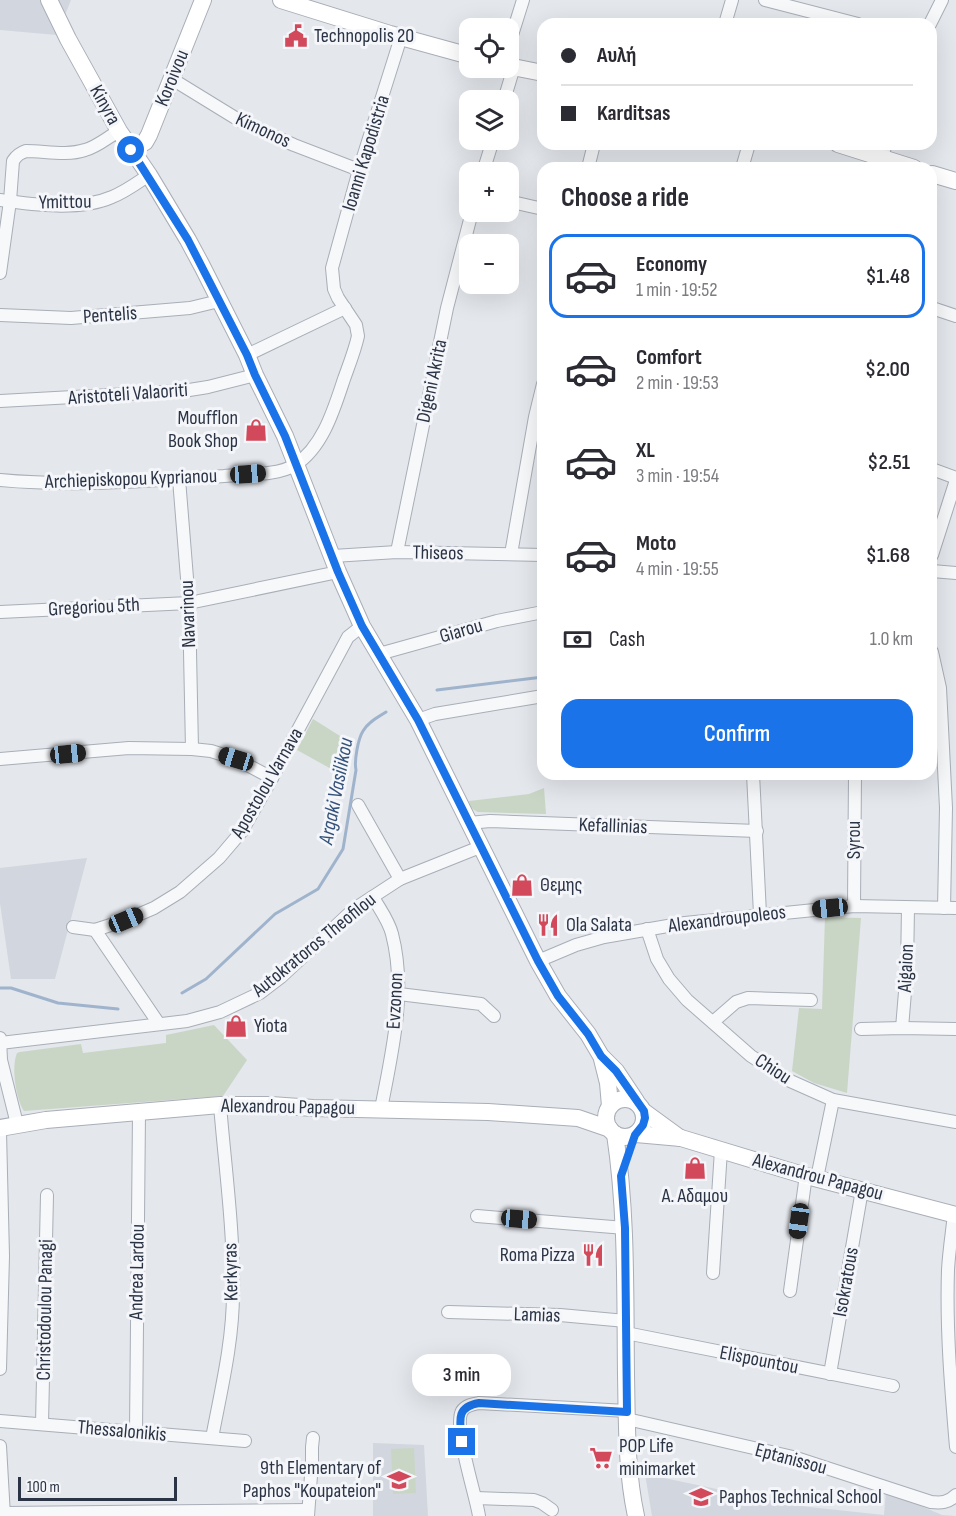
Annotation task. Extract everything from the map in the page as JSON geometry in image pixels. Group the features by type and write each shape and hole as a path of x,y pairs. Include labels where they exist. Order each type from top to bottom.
{"street":[{"name":"Kinyra","path":"49,0 119,131 149,175 188,240 247,355 296,464 362,626 418,720 538,961 558,996 588,1034 601,1056"},
{"name":"Koroivou","path":"131,150 145,142 149,135 203,0"},
{"path":"281,0 306,4 401,37 459,53"},
{"path":"517,18 523,0"},
{"path":"727,18 732,0"},
{"path":"765,0 835,18"},
{"path":"933,18 942,0"},
{"name":"Ioanni Kapodistria","path":"345,308 334,289 332,268 359,170 401,37"},
{"path":"519,68 537,72"},
{"name":"Kimonos","path":"172,79 242,122 359,170"},
{"path":"0,273 5,201 13,161 20,153 26,151 83,151 119,131"},
{"path":"858,150 897,162"},
{"name":"Ymittou","path":"5,201 88,205 113,197 149,175"},
{"path":"937,175 956,181"},
{"path":"519,204 537,208"},
{"name":"Digeni Akrita","path":"397,552 447,308 469,222"},
{"name":"Pentelis","path":"0,315 71,318 190,308 219,302"},
{"path":"247,355 345,308 358,330 357,343 333,412 312,448 296,464"},
{"path":"937,310 956,316"},
{"name":"Aristoteli Valaoriti","path":"0,401 183,391 255,375"},
{"path":"511,554 537,428"},
{"name":"Archiepiskopou Kyprianou","path":"0,480 61,484 179,479 271,472 288,469 296,464"},
{"path":"937,471 956,479 937,539"},
{"name":"Navarinou","path":"179,479 189,603 192,749"},
{"name":"Thiseos","path":"189,603 335,564 397,552 537,555"},
{"path":"937,571 956,573"},
{"name":"Gregoriou 5th","path":"0,612 189,603"},
{"name":"Giarou","path":"379,654 497,621 537,613"},
{"name":"Apostolou Varnava","path":"73,927 95,930 154,908 191,884 219,858 242,831 348,637 362,626"},
{"path":"937,674 940,688 950,908"},
{"path":"418,720 435,714 537,697"},
{"path":"0,759 129,748 192,749 211,751 236,759 272,778"},
{"path":"753,780 760,914"},
{"name":"Syrou","path":"854,906 855,780"},
{"path":"358,805 400,879"},
{"name":"Kefallinias","path":"469,823 490,821 757,831"},
{"name":"Autokratoros Theofilou","path":"0,1043 188,1020 220,1012 260,993 354,909 400,879 480,846"},
{"name":"Evzonon","path":"373,897 392,932 399,994 381,1109"},
{"name":"Alexandroupoleos","path":"538,961 576,945 604,937 685,923 854,906 950,908"},
{"name":"Aigaion","path":"902,1028 907,968 908,908"},
{"name":"Chiou","path":"647,929 657,958 669,979 687,1000 751,1056 788,1080 833,1100 956,1122"},
{"path":"95,930 159,1024"},
{"path":"399,994 481,1004 494,1016"},
{"path":"713,1022 742,999 811,1000"},
{"path":"861,1029 956,1029"},
{"path":"0,1038 6,1128 0,1369"},
{"path":"601,1056 616,1071 640,1106 645,1118 636,1134 621,1176"},
{"path":"601,1056 608,1083 609,1107 606,1119 612,1132 621,1176 625,1228 629,1481 636,1516"},
{"path":"609,1107 619,1099 625,1098 640,1106"},
{"path":"790,1291 811,1176 833,1100"},
{"name":"Alexandrou Papagou","path":"6,1128 46,1120 220,1105 271,1105 578,1118 612,1132"},
{"name":"Kerkyras","path":"212,1438 230,1342 233,1294 232,1252 220,1105"},
{"name":"Alexandrou Papagou","path":"640,1106 681,1138"},
{"name":"Alexandrou Papagou","path":"578,1118 609,1107"},
{"name":"Andrea Lardou","path":"135,1432 139,1113"},
{"path":"612,1132 623,1137 636,1134"},
{"name":"Alexandrou Papagou","path":"636,1134 681,1138 811,1176 955,1214"},
{"path":"713,1273 721,1150"},
{"name":"Isokratous","path":"830,1374 862,1190"},
{"name":"Christodoulou Panagi","path":"42,1424 47,1195"},
{"path":"955,1214 948,1267 948,1304 956,1447"},
{"path":"477,1216 625,1228"},
{"name":"Lamias","path":"448,1312 560,1315 626,1327"},
{"name":"Elispountou","path":"626,1327 830,1374 893,1386"},
{"name":"Eptanissou","path":"476,1498 462,1444 460,1419 464,1408 479,1403 627,1415 793,1457 931,1502 944,1503 954,1497"},
{"name":"Thessalonikis","path":"0,1421 245,1441"},
{"path":"0,1446 4,1515 308,1513 314,1438"},
{"path":"479,1516 476,1498 534,1500 552,1510"}],"shaded area":[{"path":"0,0 71,0 57,35 0,30"},
{"path":"87,858 55,979 11,979 0,903 0,868"},
{"name":"9th Elementary of Paphos \"Koupateion\"","path":"373,1443 424,1445 428,1516 373,1516"},
{"name":"Paphos Technical School","path":"645,1474 783,1503 884,1515 886,1491 942,1515 956,1516 652,1516"}],"green space":[{"path":"313,719 348,741 344,776 297,750"},
{"path":"544,788 546,814 478,812 472,808 469,801 529,794"},
{"path":"825,917 861,918 847,1093 814,1083 792,1071 799,1008 822,1009"},
{"path":"214,1025 247,1060 223,1096 24,1111 21,1106 14,1074 17,1053 81,1044 83,1053 166,1043 166,1035"},
{"path":"414,1448 416,1493 393,1494 391,1449"}],"waterway":[{"name":"Argaki Vasilikou","path":"437,690 537,678"},
{"name":"Argaki Vasilikou","path":"182,993 206,979 275,914 318,889 343,849 361,735 370,722 386,712"},
{"name":"Argaki Vasilikou","path":"0,988 11,988 58,1003 118,1009"}],"place":[{"name":"Technopolis 20","path":"296,36"},
{"name":"Moufflon Book Shop","path":"256,430"},
{"name":"Θεμης","path":"522,885"},
{"name":"Ola Salata","path":"548,925"},
{"name":"Yiota","path":"236,1026"},
{"name":"Α. Αδαμου","path":"695,1168"},
{"name":"Roma Pizza","path":"593,1255"},
{"name":"POP Life minimarket","path":"601,1458"},
{"name":"9th Elementary of Paphos \"Koupateion\"","path":"399,1480"},
{"name":"Paphos Technical School","path":"701,1497"}],"route":[{"path":"131,150 149,175 188,240 247,355 285,436 338,572 362,626 418,720 538,961 558,996 644,1111 643,1125 635,1135 621,1176 625,1228 627,1412 472,1404 464,1408 461,1413 462,1442"}]}
